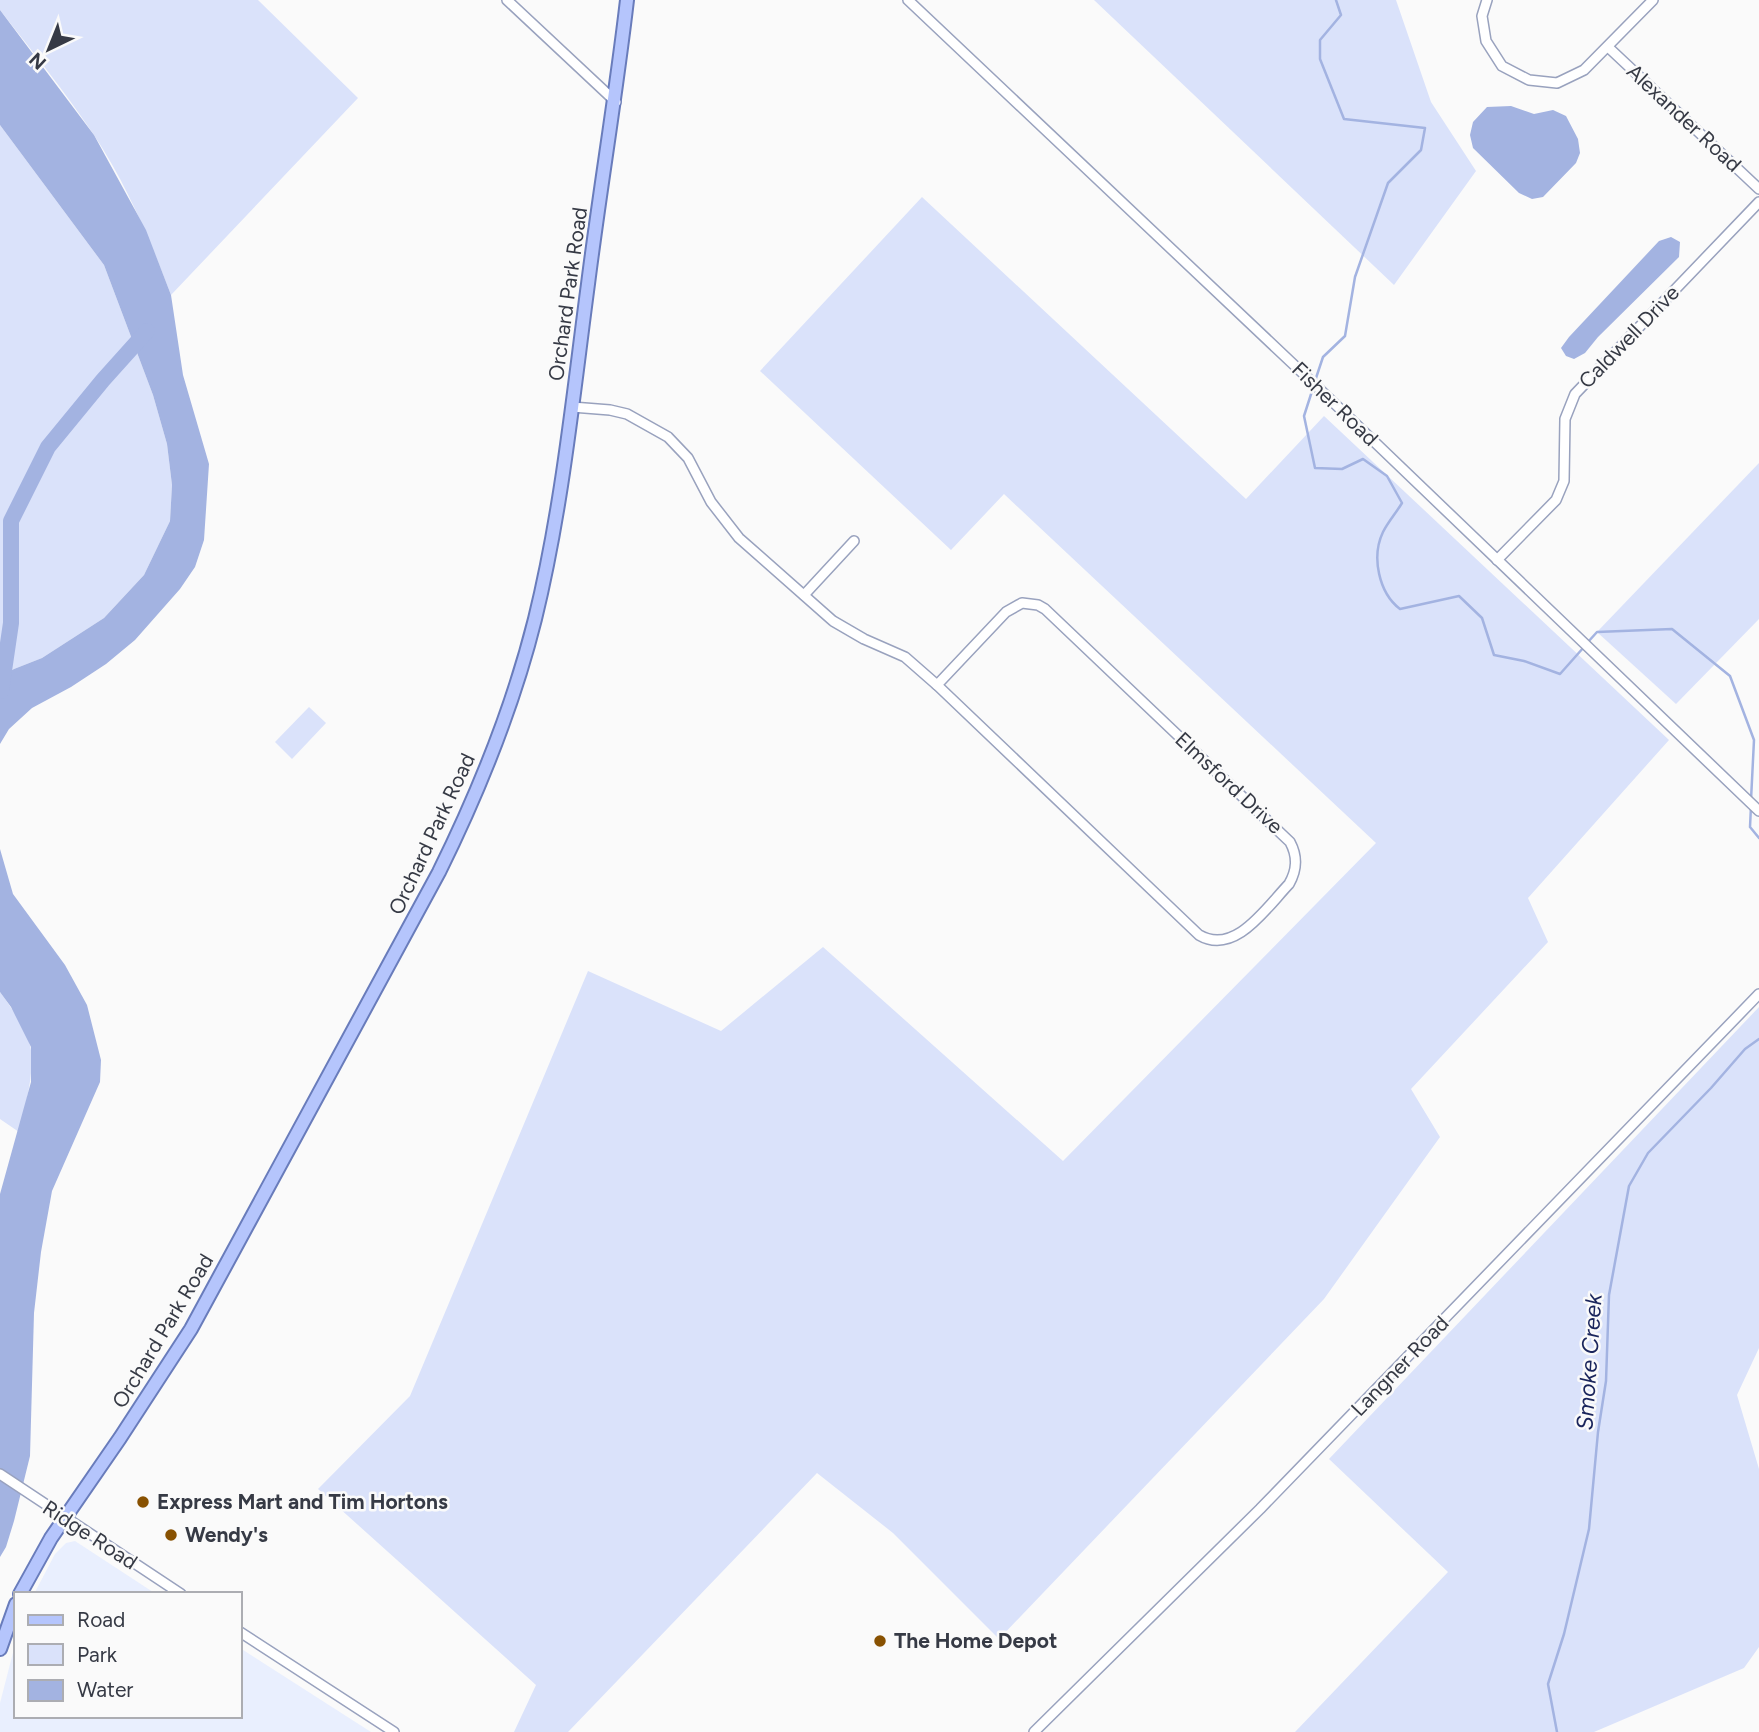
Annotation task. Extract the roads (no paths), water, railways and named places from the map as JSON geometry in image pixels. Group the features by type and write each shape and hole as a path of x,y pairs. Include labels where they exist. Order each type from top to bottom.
{"main road":[{"name":"Orchard Park Road","path":"21,1592 64,1518 191,1329 405,934 470,806 497,739 534,621 563,475 596,219 616,102 627,0"},
{"path":"0,1649 14,1610"}],"street":[{"path":"507,0 616,102"},
{"name":"Fisher Road","path":"908,0 1311,381 1759,811"},
{"path":"1488,0 1482,16 1486,41 1502,66 1529,80 1558,83 1584,71 1653,0"},
{"name":"Alexander Road","path":"1608,47 1759,189"},
{"name":"Caldwell Drive","path":"1497,560 1556,500 1564,481 1565,419 1575,394 1759,202"},
{"name":"Elmsford Drive","path":"572,407 627,414 668,437 688,458 711,502 739,538 846,629 905,657 1206,939 1223,942 1239,935 1289,884 1296,868 1294,850 1284,834 1038,605 1022,603 1006,612 936,685"},
{"path":"804,595 854,541"},
{"name":"Langner Road","path":"1034,1732 1298,1470 1759,994"},
{"name":"Ridge Road","path":"0,1474 178,1592"},
{"path":"242,1633 394,1732"}],"water":[{"path":"0,10 94,135 146,230 171,295 183,375 209,464 204,540 195,567 180,589 135,640 106,664 32,708 9,729 0,744 0,677 42,658 104,618 144,575 170,521 172,485 167,444 153,395 104,265 0,125"},
{"path":"1511,106 1534,114 1553,110 1566,116 1578,139 1580,153 1576,163 1543,197 1532,199 1519,193 1473,148 1470,135 1473,122 1487,107"},
{"path":"1671,237 1680,242 1679,257 1585,353 1574,359 1566,356 1561,348 1569,337 1659,241"},
{"path":"0,849 13,894 65,965 87,1005 101,1060 100,1082 52,1191 34,1313 30,1456 14,1521 0,1557 0,1194 31,1082 31,1047 11,1007 0,992"}],"waterway":[{"path":"1315,381 1323,357 1345,336 1355,277 1388,183 1421,150 1425,128 1344,119 1320,59 1320,40 1341,15 1336,0"},
{"path":"1,691 11,623 11,521 48,447 147,331"},
{"path":"1313,388 1304,416 1315,468 1342,469 1363,459 1387,476 1402,503 1383,532 1378,552 1382,584 1400,609 1459,596 1482,618 1494,655 1524,661 1560,674 1584,647"},
{"name":"Smoke Creek","path":"1588,642 1597,632 1672,629 1730,676 1754,740 1751,800"},
{"name":"Smoke Creek","path":"1751,806 1750,827 1759,838"},
{"name":"Smoke Creek","path":"1557,1732 1548,1684 1564,1634 1589,1529 1598,1432 1606,1381 1609,1295 1629,1186 1648,1153 1745,1049 1759,1039"}],"place":[{"name":"Express Mart and Tim Hortons","path":"143,1502"},
{"name":"Wendy's","path":"171,1535"},
{"name":"The Home Depot","path":"880,1641"}]}
